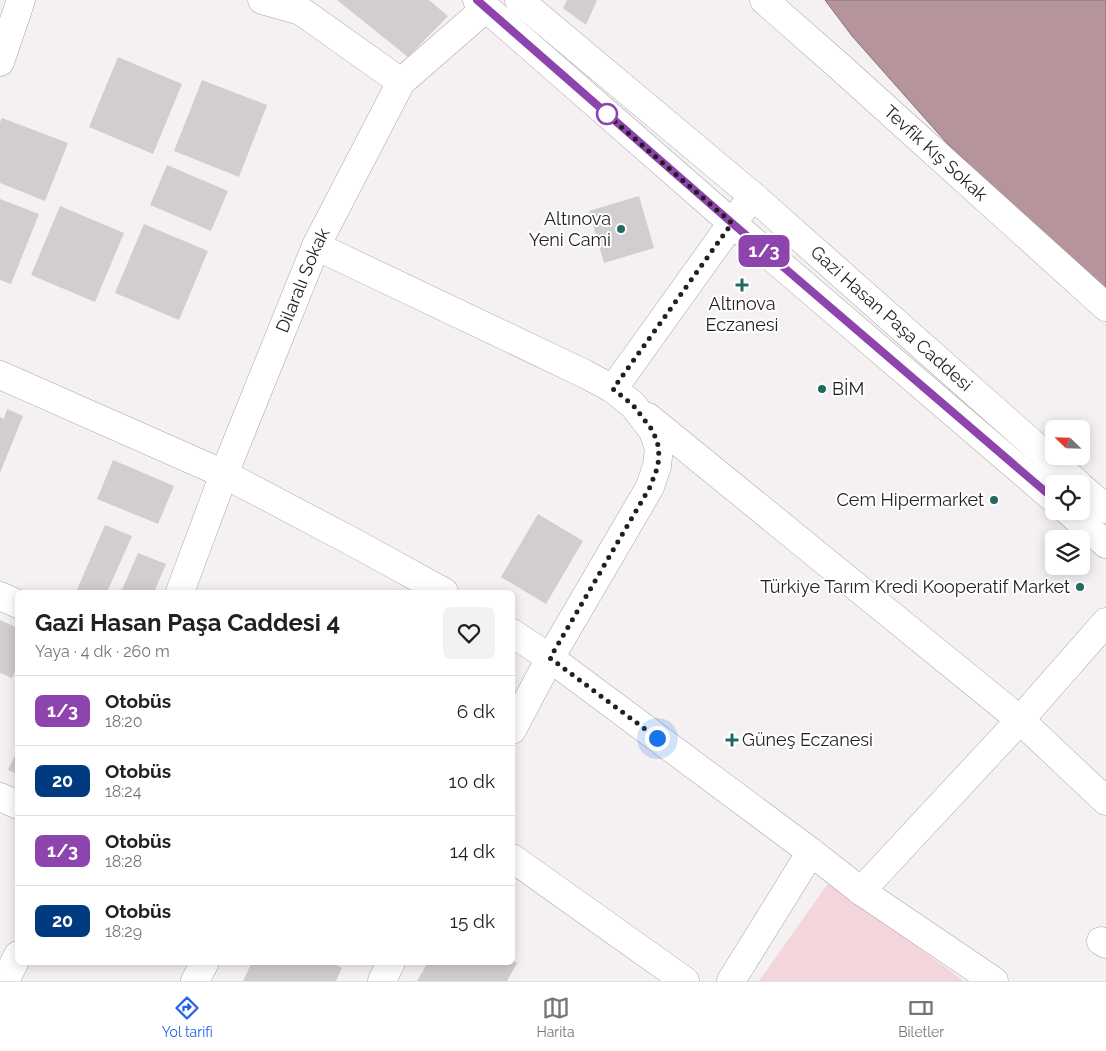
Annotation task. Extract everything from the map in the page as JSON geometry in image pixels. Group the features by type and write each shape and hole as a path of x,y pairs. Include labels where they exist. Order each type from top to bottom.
{"street":[{"path":"0,62 21,0"},
{"path":"262,0 301,12 401,82"},
{"name":"Gazi Hasan Paşa Caddesi","path":"519,0 753,196 1068,475"},
{"name":"Tevfik Kış Sokak","path":"764,0 1106,307"},
{"name":"Dilaralı Sokak","path":"181,590 224,474 316,246 401,82 485,3"},
{"name":"Gazi Hasan Paşa Caddesi","path":"485,3 732,223 1045,491"},
{"path":"623,397 732,223 753,196"},
{"path":"316,246 585,374 623,397 1020,720 1106,801"},
{"path":"0,375 224,474 440,590"},
{"path":"515,724 550,658 650,487 658,466 659,448 653,431 623,397"},
{"path":"1090,495 1106,509"},
{"path":"1078,520 1106,544"},
{"path":"0,596 15,603"},
{"path":"862,891 1020,720 1106,622"},
{"path":"515,635 550,658 862,891 994,981"},
{"path":"0,797 15,804"},
{"path":"731,981 811,852"},
{"path":"515,860 685,981"},
{"path":"4,981 15,961"},
{"path":"195,981 203,965"},
{"path":"382,981 390,965"}],"shaded area":[{"path":"825,0 1106,0 1106,295 945,141 852,36"},
{"path":"829,882 964,981 759,981"}],"building":[{"path":"337,0 429,0 448,16 408,57"},
{"path":"567,0 597,0 586,25 563,8"},
{"path":"118,57 182,84 153,154 89,127"},
{"path":"202,80 267,105 239,177 174,151"},
{"path":"2,118 68,143 45,201 0,183 0,122"},
{"path":"167,165 228,191 211,231 150,205"},
{"name":"Altınova Yeni Cami","path":"639,196 654,248 604,263 589,211"},
{"path":"0,199 39,214 11,284 0,280"},
{"path":"60,206 124,233 95,302 31,275"},
{"path":"144,224 208,251 179,320 115,293"},
{"path":"7,409 23,416 0,473 0,417 4,419"},
{"path":"113,460 174,486 158,524 97,499"},
{"path":"538,514 583,541 546,604 501,577"},
{"path":"105,525 132,536 108,590 77,590"},
{"path":"138,553 166,564 155,590 122,590"},
{"path":"0,620 15,627 15,672 12,678 0,673"},
{"path":"15,755 15,773 8,770"},
{"path":"515,962 517,963 507,981 417,981 426,965 515,965"},
{"path":"251,965 336,965 342,968 336,981 243,981"}],"bus line":[{"name":"1/3","path":"477,0 732,223 1045,491"}],"place":[{"name":"Altınova Yeni Cami","path":"621,229"},
{"name":"Altınova Eczanesi","path":"742,285"},
{"name":"BİM","path":"822,389"},
{"name":"Cem Hipermarket","path":"994,500"},
{"name":"Türkiye Tarım Kredi Kooperatif Market","path":"1080,587"},
{"name":"Güneş Eczanesi","path":"732,740"}],"route":[{"path":"607,114 604,112 732,223 613,389 633,405 653,431 659,448 658,466 650,487 550,658 657,738"}]}
